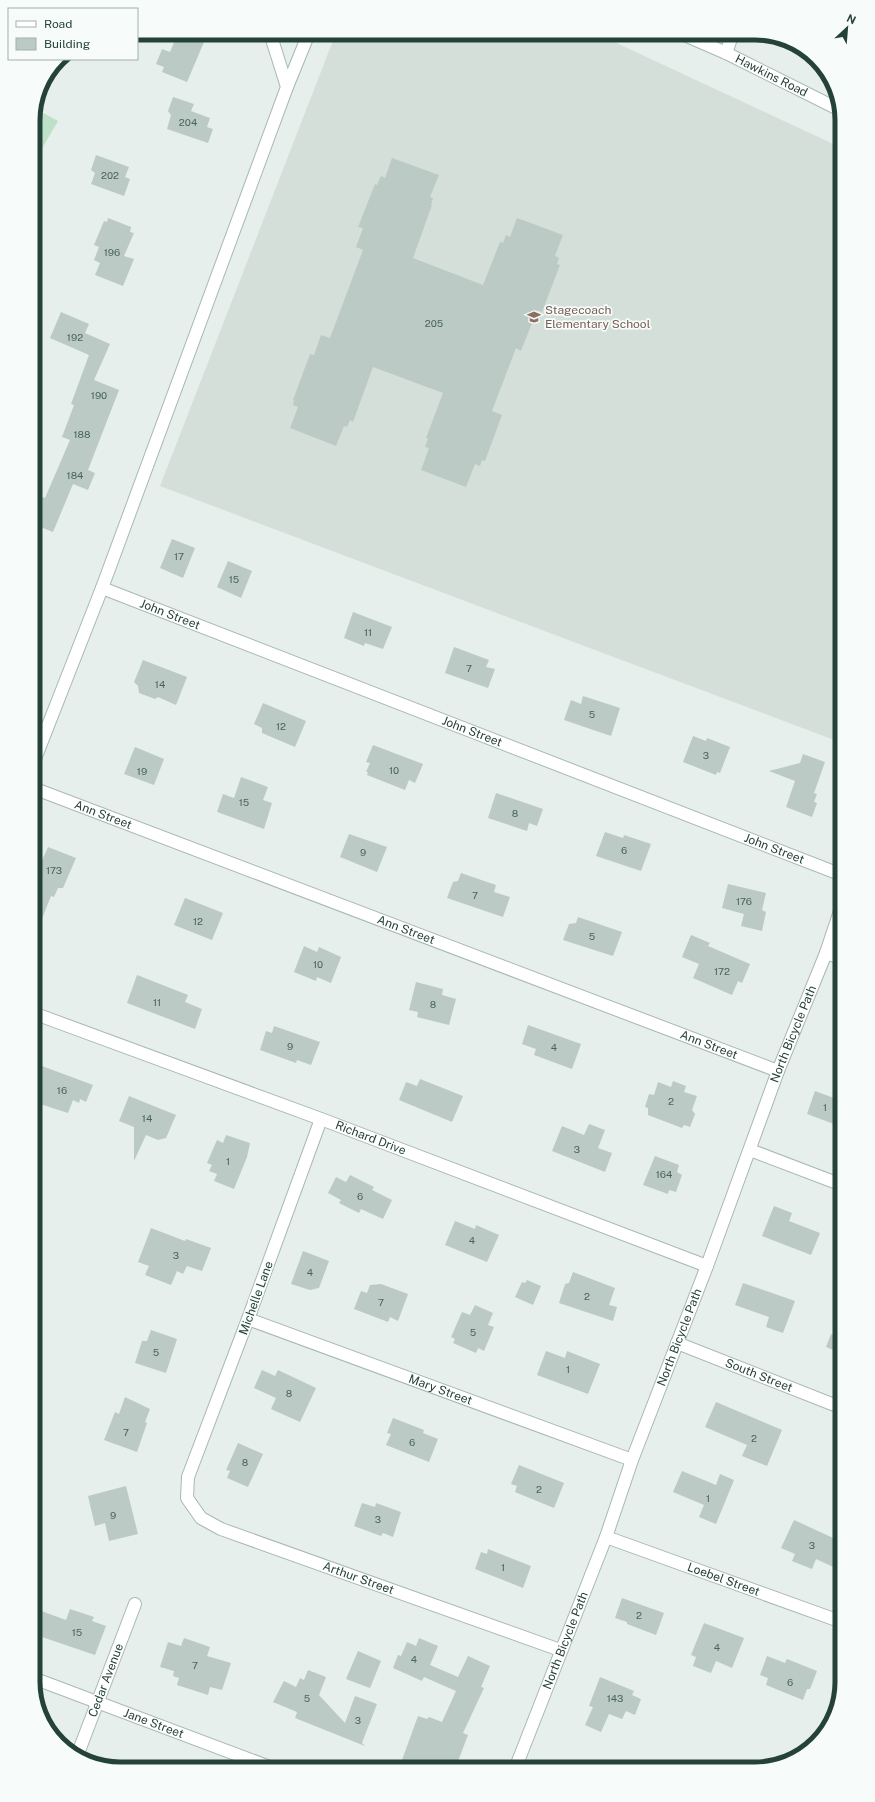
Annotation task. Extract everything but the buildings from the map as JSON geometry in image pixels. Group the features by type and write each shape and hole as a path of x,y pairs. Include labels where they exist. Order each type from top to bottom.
{"street":[{"path":"272,40 287,87"},
{"path":"40,746 102,588 287,87 306,40"},
{"name":"Hawkins Road","path":"696,40 726,53 834,107"},
{"path":"726,53 731,40"},
{"name":"John Street","path":"102,588 835,871"},
{"name":"Ann Street","path":"40,791 778,1071"},
{"name":"North Bicycle Path","path":"518,1762 560,1650 606,1537 632,1460 707,1266 778,1071 826,953 835,926"},
{"path":"826,953 835,956"},
{"name":"Richard Drive","path":"40,1016 321,1119 707,1266"},
{"name":"Michelle Lane","path":"188,1477 248,1319 321,1119"},
{"path":"750,1150 835,1182"},
{"name":"Mary Street","path":"248,1319 632,1460"},
{"name":"South Street","path":"677,1343 835,1405"},
{"name":"Arthur Street","path":"188,1477 186,1498 201,1518 220,1529 560,1650"},
{"name":"Loebel Street","path":"606,1537 835,1619"},
{"name":"Cedar Avenue","path":"79,1751 135,1604"},
{"name":"Jane Street","path":"40,1681 257,1762"}],"shaded area":[{"name":"Stagecoach Elementary School","path":"333,40 610,40 835,145 835,740 160,486"}],"green space":[{"path":"40,112 58,121 40,152"}],"place":[{"name":"Stagecoach Elementary School","path":"534,317"}]}
